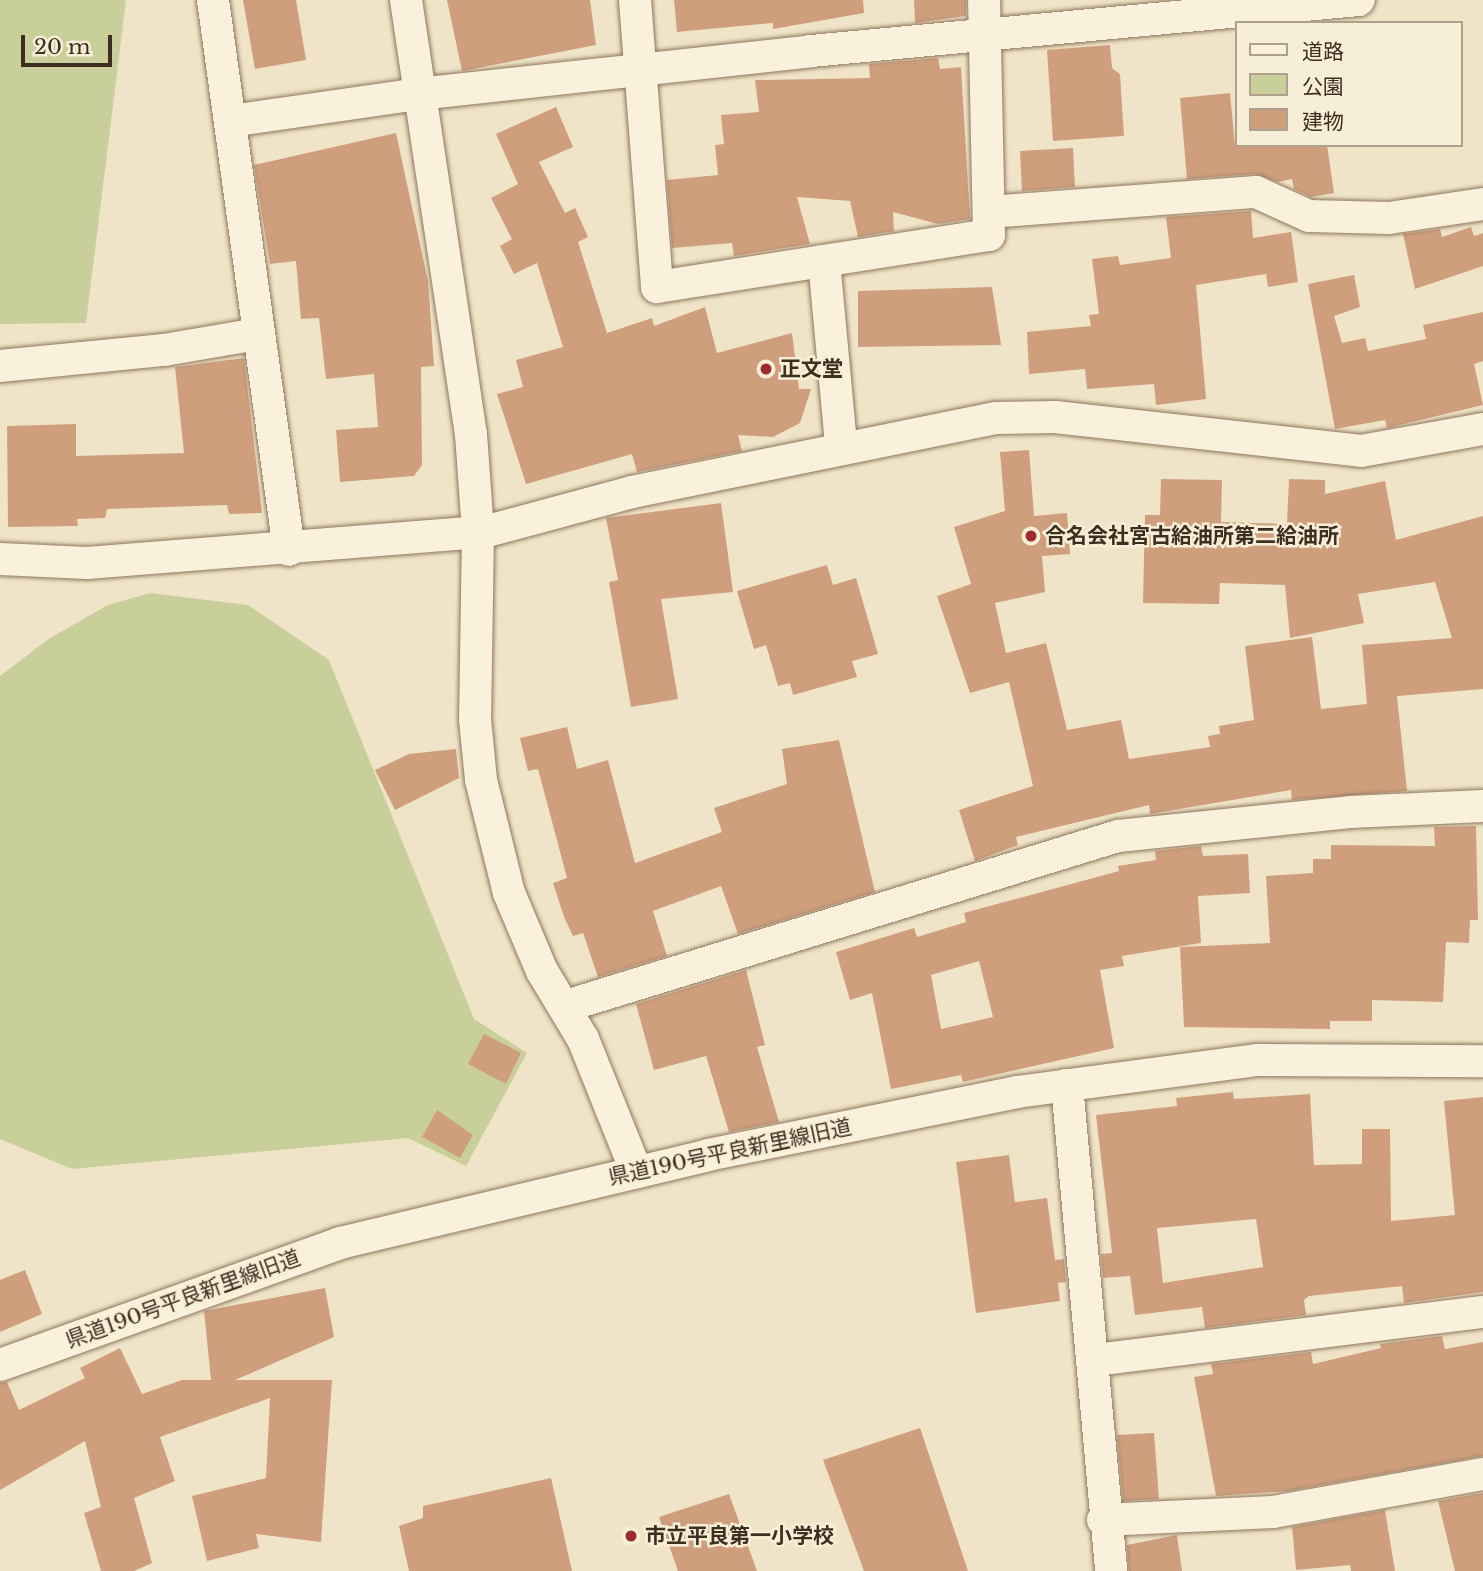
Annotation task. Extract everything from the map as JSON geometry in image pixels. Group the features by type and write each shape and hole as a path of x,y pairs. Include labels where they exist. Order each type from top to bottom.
{"street":[{"path":"214,0 289,550"},
{"path":"406,0 471,434 478,532 475,719 481,780 509,893 542,971 566,1006 636,1171"},
{"path":"635,0 657,287 989,235 988,36 984,0"},
{"path":"231,121 418,94 641,70 1359,0"},
{"path":"989,212 1256,192 1310,216 1389,218 1483,204"},
{"path":"824,261 841,446"},
{"path":"0,366 164,350 258,334"},
{"path":"0,559 86,564 289,550 478,532 841,446 996,418 1055,417 1361,451 1483,429"},
{"path":"566,1006 1118,836 1350,812 1483,806"},
{"name":"県道190号平良新里線旧道","path":"0,1365 340,1243 636,1171 1068,1085 1258,1060 1483,1061"},
{"path":"1068,1085 1096,1360 1103,1520 1111,1571"},
{"path":"1096,1360 1483,1312"},
{"path":"1103,1520 1273,1512 1483,1474"}],"green space":[{"path":"0,0 126,0 86,323 0,324"},
{"path":"150,593 248,605 329,660 474,1019 527,1053 466,1166 408,1138 72,1169 0,1139 0,676 50,638 108,605"}],"building":[{"path":"243,0 296,0 306,60 255,69"},
{"path":"447,0 590,0 596,45 462,71"},
{"path":"674,0 863,0 864,13 773,29 773,23 677,32"},
{"path":"914,0 966,0 966,16 915,23"},
{"path":"1110,45 1112,68 1120,74 1124,136 1053,141 1047,50"},
{"path":"938,58 940,69 961,67 970,219 938,224 893,212 894,231 858,237 850,201 797,197 810,244 734,256 732,243 672,248 667,180 718,175 715,145 724,144 721,115 759,112 755,80 870,78 869,64"},
{"path":"1230,93 1234,147 1327,147 1334,193 1311,197 1294,189 1292,179 1278,182 1255,174 1187,179 1180,98"},
{"path":"556,107 573,147 539,162 565,213 575,208 588,237 578,242 607,333 652,318 654,326 705,307 717,353 792,333 799,389 811,389 800,423 773,437 738,435 742,451 637,472 632,454 526,484 497,394 523,387 516,360 563,347 537,263 514,274 500,246 512,239 491,198 518,184 496,134"},
{"path":"396,133 428,281 434,366 421,367 422,465 414,476 340,482 336,430 378,427 374,374 326,379 319,318 301,319 296,261 270,264 254,165"},
{"path":"1073,148 1075,187 1022,191 1020,151"},
{"path":"1251,211 1253,238 1291,232 1298,282 1268,287 1266,274 1196,285 1206,399 1156,405 1154,384 1087,389 1085,369 1029,374 1027,332 1091,326 1089,315 1099,314 1092,259 1118,256 1120,265 1171,258 1166,217"},
{"path":"1471,227 1474,236 1483,233 1483,266 1415,289 1403,234 1440,229 1442,237"},
{"path":"1354,275 1360,307 1334,316 1342,343 1365,338 1368,351 1426,339 1423,325 1483,312 1483,361 1474,364 1483,405 1387,428 1385,420 1335,429 1308,284"},
{"path":"992,287 1001,345 858,347 858,291"},
{"path":"244,358 262,513 229,514 227,505 107,509 105,518 77,519 78,526 8,527 7,426 76,424 76,456 184,453 175,367"},
{"path":"1029,450 1034,516 1067,513 1070,554 1042,556 1045,592 995,603 1006,653 1046,643 1067,730 1121,720 1129,759 1210,747 1208,736 1220,734 1219,726 1254,720 1245,646 1312,637 1321,709 1367,704 1362,645 1452,638 1435,582 1358,594 1364,623 1290,638 1285,585 1220,583 1219,604 1143,603 1145,515 1160,515 1161,479 1222,480 1221,522 1287,524 1289,479 1325,480 1325,494 1385,481 1396,540 1483,516 1483,689 1397,696 1407,791 1292,800 1291,790 1150,814 1149,805 1016,837 1018,845 975,861 959,810 1033,786 1009,682 970,693 937,596 971,584 954,527 1005,511 1000,452"},
{"path":"721,503 733,592 661,599 678,699 631,707 609,582 618,580 606,518"},
{"path":"827,565 833,585 856,578 878,654 852,661 857,677 793,695 790,683 778,686 766,645 754,649 737,591"},
{"path":"567,727 577,769 608,760 635,863 722,832 714,808 787,784 782,749 839,740 875,892 738,934 721,886 653,911 667,956 598,977 583,933 573,936 564,917 553,883 567,878 538,769 528,771 520,738"},
{"path":"456,749 459,778 395,810 375,770 409,754"},
{"path":"1476,826 1478,920 1470,920 1469,943 1446,942 1443,1002 1372,1000 1372,1021 1330,1021 1330,1029 1184,1027 1180,947 1270,943 1266,876 1313,873 1313,859 1331,859 1331,845 1435,846 1434,827"},
{"path":"1201,846 1203,856 1248,854 1250,893 1198,896 1201,943 1122,956 1124,966 1100,970 1114,1048 963,1082 961,1075 891,1089 872,993 850,1000 836,952 914,928 917,937 966,922 964,913 1119,871 1118,866 1156,860 1155,851","holes":["979,961 993,1017 941,1029 931,975"]},
{"path":"746,970 765,1045 757,1047 779,1122 729,1132 706,1056 654,1070 636,1004"},
{"path":"484,1034 521,1053 506,1084 468,1064"},
{"path":"1233,1092 1234,1099 1310,1094 1314,1165 1362,1164 1362,1129 1390,1129 1391,1221 1455,1215 1444,1101 1483,1097 1483,1292 1404,1303 1402,1286 1309,1296 1304,1300 1306,1315 1205,1328 1202,1307 1135,1315 1130,1276 1103,1278 1101,1254 1112,1253 1096,1115 1177,1106 1176,1098","holes":["1256,1219 1263,1267 1163,1283 1157,1228"]},
{"path":"437,1110 473,1135 460,1158 422,1137"},
{"path":"1009,1155 1015,1202 1047,1198 1055,1260 1064,1259 1066,1282 1058,1283 1060,1301 976,1313 956,1162"},
{"path":"25,1270 42,1314 0,1332 0,1280"},
{"path":"325,1288 334,1337 235,1380 332,1380 321,1542 256,1534 259,1548 207,1561 192,1496 266,1478 270,1398 160,1437 175,1481 134,1498 152,1563 134,1571 101,1571 84,1513 101,1507 85,1441 0,1490 0,1383 7,1382 19,1410 85,1378 80,1368 120,1348 142,1394 182,1380 211,1380 204,1311"},
{"path":"1442,1336 1445,1349 1483,1342 1483,1456 1288,1491 1216,1496 1194,1377 1213,1374 1211,1364 1311,1352 1313,1364 1381,1348 1380,1344"},
{"path":"920,1428 968,1571 864,1571 823,1460"},
{"path":"1154,1433 1159,1499 1123,1501 1117,1435"},
{"path":"551,1478 572,1571 409,1571 399,1526 423,1518 423,1506"},
{"path":"1483,1493 1483,1571 1455,1571 1438,1501"},
{"path":"729,1494 757,1571 678,1571 659,1517"},
{"path":"1385,1510 1395,1571 1351,1571 1350,1565 1296,1570 1292,1527"},
{"path":"1177,1535 1182,1571 1129,1571 1127,1545"}],"place":[{"name":"正文堂","path":"766,369"},
{"name":"合名会社宮古給油所第二給油所","path":"1031,536"},
{"name":"市立平良第一小学校","path":"631,1536"}]}
